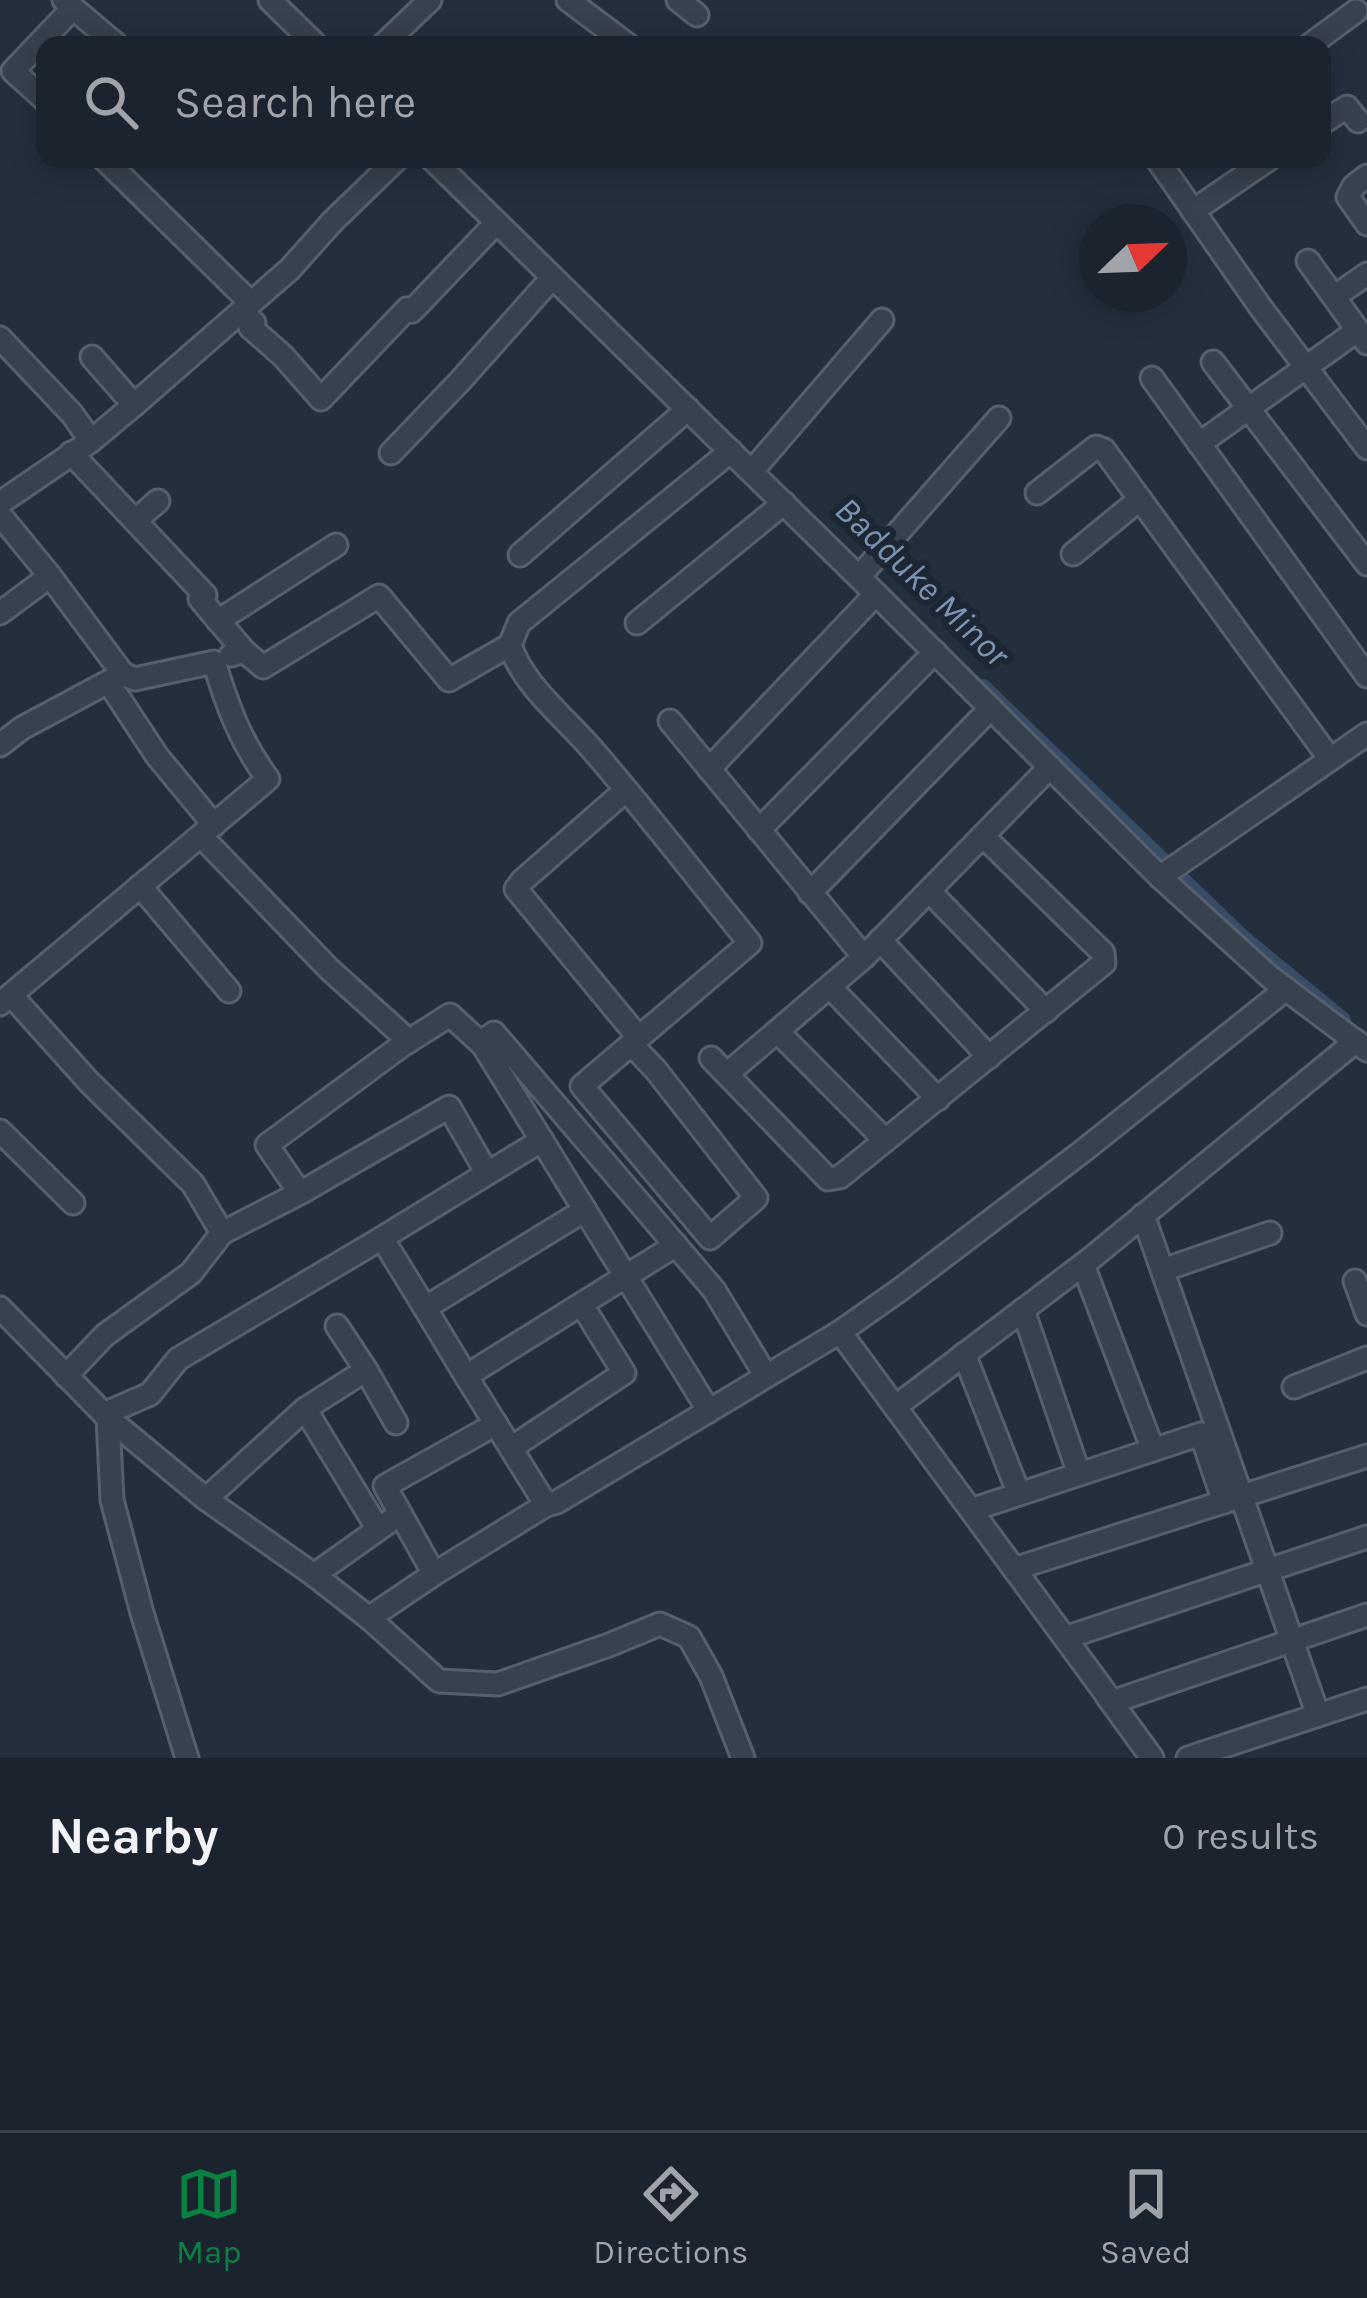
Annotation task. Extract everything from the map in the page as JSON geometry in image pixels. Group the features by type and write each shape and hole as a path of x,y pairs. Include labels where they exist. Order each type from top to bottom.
{"street":[{"path":"270,0 307,36"},
{"path":"392,36 430,0"},
{"path":"568,0 616,36"},
{"path":"678,0 697,15"},
{"path":"42,36 68,4 106,36"},
{"path":"1324,36 1358,13"},
{"path":"36,44 14,71 36,92"},
{"path":"1331,117 1346,106 1358,121"},
{"path":"113,168 246,307 254,323 250,327 321,398 496,223"},
{"path":"0,503 134,405 290,269 388,168"},
{"path":"441,168 731,452 759,464 784,503 865,570 876,594 1160,876 1286,989 1361,1045 895,1407"},
{"path":"1162,168 1367,448"},
{"path":"1193,211 1256,168"},
{"path":"1367,176 1348,197 1367,224"},
{"path":"1199,444 1306,368 1362,337 1307,261"},
{"path":"1334,297 1367,274"},
{"path":"391,453 552,278"},
{"path":"759,464 882,320"},
{"path":"0,338 72,414 81,447 136,521 205,595 200,599 263,668 379,596 449,680 510,645 519,623 731,452"},
{"path":"92,357 134,405"},
{"path":"1213,362 1367,564"},
{"path":"1152,378 1367,676"},
{"path":"520,555 688,410"},
{"path":"865,570 999,418"},
{"path":"1037,493 1101,447 1330,759"},
{"path":"1073,554 1140,499"},
{"path":"136,521 158,501"},
{"path":"638,623 784,503"},
{"path":"0,515 50,576 116,678 157,756 207,830 329,969 409,1041"},
{"path":"218,621 336,545"},
{"path":"0,613 50,576"},
{"path":"709,769 876,594"},
{"path":"510,645 531,682 626,790 750,943 636,1041 582,1086 710,1238 756,1198 636,1041 517,889 626,790"},
{"path":"0,745 22,728 116,678 135,679 244,651"},
{"path":"759,830 935,652"},
{"path":"214,662 248,753 268,779 5,999 193,1184 222,1233"},
{"path":"810,893 991,708"},
{"path":"670,721 864,957"},
{"path":"1160,876 1367,734"},
{"path":"983,836 1102,953 1104,963 840,1177 828,1179 719,1066 778,1032 864,957 1050,767"},
{"path":"140,886 230,991"},
{"path":"929,890 1046,1011"},
{"path":"880,940 989,1057"},
{"path":"830,987 938,1099"},
{"path":"370,1618 546,1504 557,1502 840,1332 1083,1151 1286,989"},
{"path":"300,1193 267,1145 450,1015 485,1047"},
{"path":"778,1032 885,1140"},
{"path":"709,1411 482,1042 494,1033 714,1290 766,1376"},
{"path":"66,1376 105,1335 191,1273 222,1233 449,1106 487,1173"},
{"path":"0,1131 73,1203"},
{"path":"106,1416 150,1394 178,1359 542,1140"},
{"path":"425,1308 585,1210"},
{"path":"1143,1215 1233,1499"},
{"path":"1163,1270 1270,1234"},
{"path":"382,1238 546,1504"},
{"path":"466,1376 676,1245"},
{"path":"1089,1260 1083,1264 1154,1450"},
{"path":"1355,1280 1367,1314"},
{"path":"511,1448 624,1373 582,1305"},
{"path":"0,1309 106,1416 206,1499 370,1618 439,1681 498,1684 660,1624 689,1637 711,1676 743,1758"},
{"path":"1023,1310 1079,1474"},
{"path":"337,1326 396,1424"},
{"path":"840,1332 1152,1758"},
{"path":"964,1354 1019,1494"},
{"path":"1294,1387 1367,1358"},
{"path":"206,1499 305,1409 366,1370"},
{"path":"305,1409 378,1529"},
{"path":"106,1416 112,1500 188,1758"},
{"path":"434,1574 385,1486 496,1424"},
{"path":"971,1510 1201,1434 1269,1570 1318,1714"},
{"path":"1014,1569 1367,1456"},
{"path":"314,1575 400,1513"},
{"path":"1065,1638 1367,1537"},
{"path":"1107,1696 1112,1702 1367,1615"},
{"path":"1189,1758 1367,1699"}],"waterway":[{"name":"Badduke Minor","path":"983,687 1242,937 1343,1020"}]}
